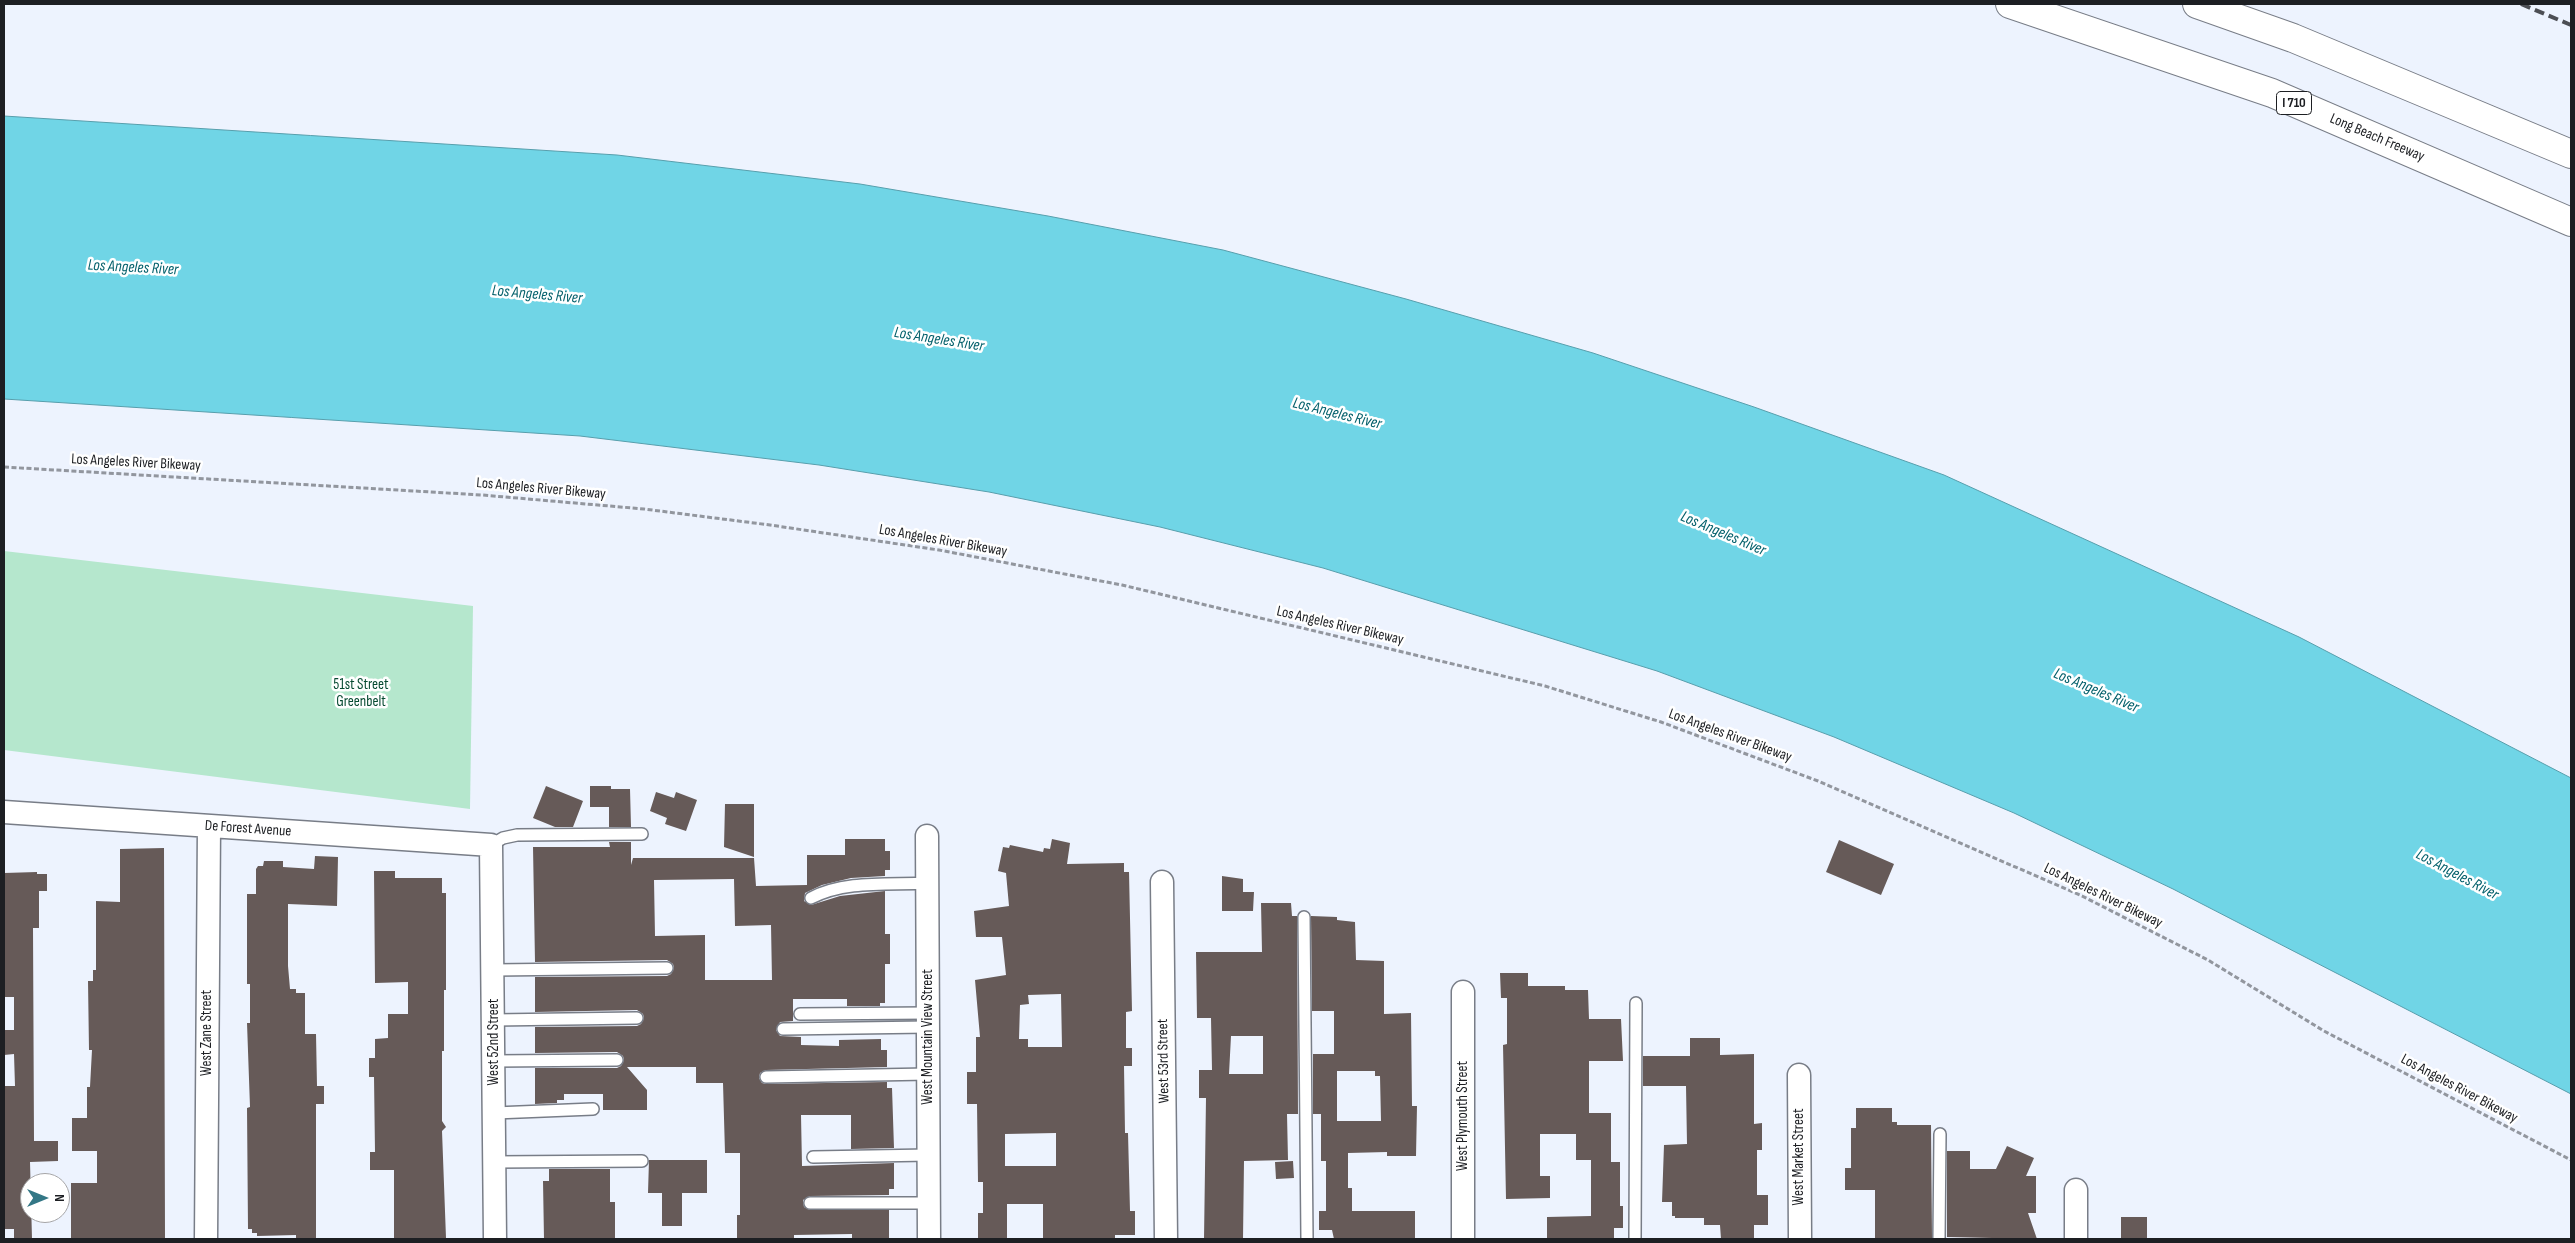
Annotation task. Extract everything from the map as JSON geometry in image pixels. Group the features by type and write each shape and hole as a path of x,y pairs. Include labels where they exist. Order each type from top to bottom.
{"highway":[{"name":"Long Beach Freeway","path":"2010,4 2272,93 2571,222"},
{"path":"2197,4 2293,38 2571,154"}],"street":[{"name":"De Forest Avenue","path":"4,812 492,845"},
{"name":"West Zane Street","path":"206,1239 209,826"},
{"name":"West Mountain View Street","path":"927,836 929,1239"},
{"name":"West 52nd Street","path":"492,845 495,1239"},
{"name":"West 53rd Street","path":"1162,882 1166,1239"},
{"name":"West Plymouth Street","path":"1463,992 1463,1239"},
{"name":"West Market Street","path":"1799,1075 1800,1239"},
{"path":"2076,1190 2076,1239"}],"lane":[{"path":"492,845 503,838 517,835 642,834"},
{"path":"811,898 822,892 844,886 927,883"},
{"path":"1304,917 1308,1239"},
{"path":"494,970 667,968"},
{"path":"1636,1004 1636,1239"},
{"path":"800,1014 928,1020"},
{"path":"494,1020 637,1018"},
{"path":"783,1029 928,1020"},
{"path":"494,1061 616,1060"},
{"path":"766,1077 928,1074"},
{"path":"495,1113 593,1109"},
{"path":"1939,1239 1940,1134"},
{"path":"813,1157 929,1155"},
{"path":"495,1162 642,1161"},
{"path":"810,1203 929,1203"}],"path":[{"name":"Los Angeles River Bikeway","path":"4,467 482,495 644,509 770,525 939,550 1122,585 1545,686 1661,722 1818,781 2082,896 2208,960 2324,1031 2571,1160"}],"green space":[{"name":"51st Street Greenbelt","path":"4,551 473,606 470,809 4,750"}],"water":[{"name":"Los Angeles River","path":"4,116 617,155 860,184 1048,216 1223,250 1406,299 1593,353 1754,407 1944,475 2299,637 2571,778 2571,1094 2173,889 2014,813 1834,737 1657,671 1323,568 1160,527 989,492 819,465 580,436 4,399"}],"building":[{"path":"546,786 583,801 573,827 555,827 533,818"},
{"path":"590,786 611,786 611,789 630,789 631,827 609,827 609,807 590,807"},
{"path":"656,792 674,798 676,792 697,800 686,831 665,824 667,818 650,811"},
{"path":"725,804 754,804 754,857 724,847"},
{"path":"845,839 885,839 885,851 890,851 890,870 885,870 885,876 851,878 822,885 805,893 804,901 811,905 840,896 885,891 885,934 890,934 890,964 885,964 885,1003 880,1003 880,1006 847,1006 847,999 793,999 793,1021 780,1022 776,1030 780,1036 801,1037 801,1045 839,1046 839,1040 881,1039 881,1050 887,1050 887,1067 766,1070 760,1073 759,1078 762,1083 766,1084 887,1082 887,1088 892,1088 894,1148 851,1149 851,1115 801,1115 802,1166 894,1163 894,1189 889,1189 889,1195 810,1196 803,1200 804,1207 810,1210 889,1210 889,1239 852,1239 852,1234 794,1235 794,1239 737,1239 737,1215 740,1215 740,1153 725,1153 723,1083 696,1083 696,1067 627,1067 647,1090 647,1110 603,1110 603,1094 564,1094 564,1100 557,1100 557,1103 535,1104 535,1068 617,1068 621,1066 624,1060 623,1056 617,1052 535,1053 535,1027 637,1026 641,1024 644,1018 643,1014 637,1010 535,1012 535,977 667,976 671,974 674,968 673,964 667,960 535,962 533,847 610,847 609,842 631,842 631,865 633,858 754,858 756,886 807,885 807,855 845,855","holes":["734,879 735,926 771,925 772,980 705,980 705,935 655,936 654,880"]},
{"path":"1052,839 1070,843 1067,864 1124,863 1124,872 1129,872 1132,1011 1126,1012 1126,1048 1132,1048 1132,1066 1124,1066 1125,1133 1128,1133 1130,1211 1135,1211 1135,1235 1115,1235 1115,1239 1043,1239 1043,1204 1007,1204 1007,1239 978,1239 978,1213 983,1213 983,1182 978,1182 977,1104 967,1104 967,1072 976,1072 976,1037 980,1037 975,980 1006,975 1002,937 976,937 974,911 1009,906 1006,873 998,871 1003,847 1009,848 1010,845 1043,852 1044,848 1050,849","holes":["1061,994 1062,1047 1028,1047 1028,1039 1019,1039 1020,1005 1029,1004 1028,995","1056,1133 1056,1166 1005,1166 1005,1134"]},
{"path":"1839,840 1894,864 1881,895 1826,872"},
{"path":"164,848 165,1239 71,1239 71,1183 97,1183 97,1151 72,1151 72,1118 87,1118 87,1087 90,1087 92,1050 89,1050 88,981 93,981 93,970 96,970 96,901 120,902 120,849"},
{"path":"315,856 338,857 337,906 288,904 288,966 290,989 296,989 296,993 305,993 305,1034 316,1034 317,1086 324,1086 324,1104 316,1104 316,1239 296,1239 296,1235 257,1236 257,1233 252,1233 252,1229 248,1229 247,1108 250,1107 247,1023 250,1023 250,984 247,984 247,894 256,894 256,869 258,866 263,866 264,861 283,861 283,867 314,869"},
{"path":"374,871 395,871 395,878 442,878 442,893 446,893 446,990 444,990 444,1051 442,1051 442,1121 446,1127 442,1131 446,1238 394,1238 394,1170 370,1170 370,1152 375,1152 374,1077 369,1077 369,1058 375,1058 375,1039 388,1038 388,1014 408,1014 408,982 375,983"},
{"path":"37,872 37,874 47,874 47,891 39,891 39,928 33,928 34,1141 58,1141 58,1161 30,1162 30,1173 20,1173 20,1223 32,1223 32,1239 14,1239 14,1229 4,1229 4,1086 15,1086 14,1054 4,1055 4,1030 14,1030 14,997 4,997 4,873"},
{"path":"1222,876 1243,879 1243,892 1254,892 1253,911 1222,911"},
{"path":"1261,903 1291,903 1292,916 1297,916 1298,1114 1287,1114 1288,1160 1244,1161 1243,1239 1204,1239 1206,1098 1199,1098 1199,1070 1212,1070 1211,1018 1197,1018 1196,952 1262,952","holes":["1231,1036 1263,1036 1263,1074 1229,1074"]},
{"path":"1311,916 1337,917 1337,920 1355,922 1356,960 1384,961 1384,1014 1411,1013 1412,1106 1417,1106 1416,1156 1387,1156 1387,1152 1348,1153 1348,1188 1352,1188 1352,1211 1415,1211 1415,1239 1334,1239 1332,1230 1319,1230 1319,1211 1326,1211 1326,1161 1321,1161 1321,1114 1313,1114 1313,1054 1334,1054 1334,1011 1312,1011","holes":["1337,1071 1375,1071 1375,1076 1380,1076 1381,1121 1337,1121"]},
{"path":"1500,973 1528,973 1528,986 1565,986 1565,990 1588,990 1589,1019 1621,1019 1623,1061 1589,1061 1589,1113 1611,1113 1611,1162 1620,1162 1620,1206 1623,1206 1623,1228 1614,1228 1614,1239 1547,1239 1547,1217 1591,1216 1591,1160 1576,1160 1576,1134 1540,1134 1540,1176 1550,1176 1550,1198 1506,1199 1503,1045 1507,1044 1507,998 1501,998"},
{"path":"1690,1038 1720,1038 1720,1055 1754,1054 1754,1124 1762,1123 1762,1150 1757,1150 1757,1195 1768,1195 1768,1225 1754,1225 1754,1239 1721,1239 1720,1225 1704,1225 1704,1218 1675,1218 1675,1216 1672,1216 1672,1202 1662,1202 1664,1145 1687,1144 1686,1086 1643,1086 1643,1056 1690,1056"},
{"path":"1856,1108 1892,1108 1892,1122 1897,1122 1897,1125 1931,1125 1932,1239 1875,1239 1875,1190 1845,1190 1845,1168 1851,1168 1851,1128 1856,1128"},
{"path":"2007,1146 2034,1158 2026,1176 2036,1176 2036,1213 2028,1213 2037,1239 1947,1237 1947,1151 1970,1151 1970,1169 1996,1169"},
{"path":"649,1160 707,1160 707,1193 682,1193 682,1226 662,1226 662,1193 648,1193"},
{"path":"1293,1161 1294,1178 1276,1179 1275,1162"},
{"path":"549,1169 610,1169 610,1202 615,1202 615,1239 544,1239 543,1181 549,1181"},
{"path":"2121,1217 2147,1217 2147,1239 2121,1239"}],"railway":[{"path":"2521,4 2571,25"}]}
